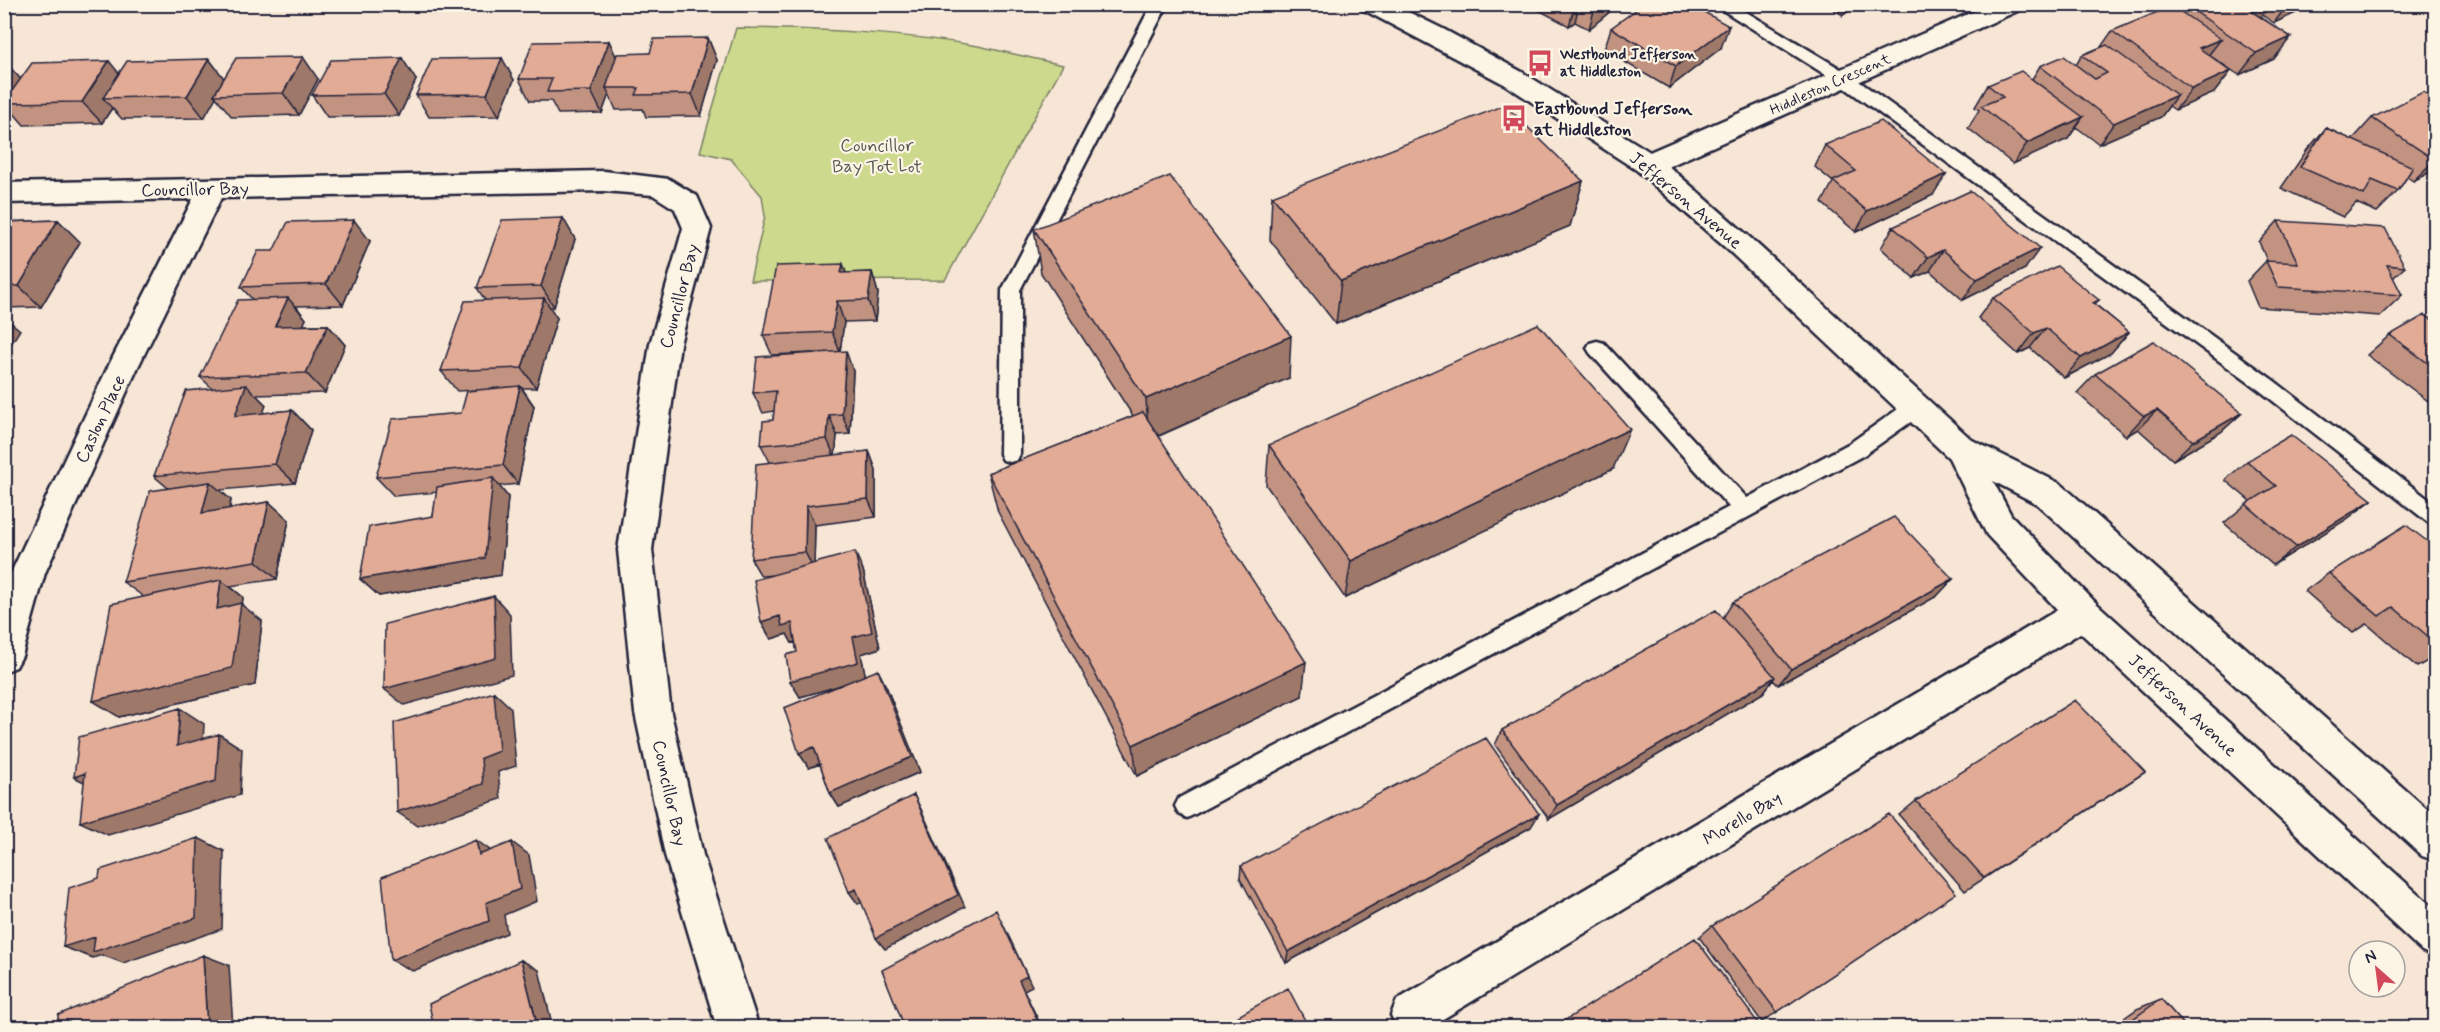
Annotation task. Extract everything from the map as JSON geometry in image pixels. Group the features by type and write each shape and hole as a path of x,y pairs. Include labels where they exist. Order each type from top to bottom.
{"street":[{"name":"Jefferson Avenue","path":"1371,4 1513,78 1648,164 1737,242 1961,449 2049,494 2436,843"},
{"name":"Hiddleston Crescent","path":"1648,164 2013,4"},
{"name":"Councillor Bay","path":"4,193 604,182 659,186 687,203 697,228 665,344 635,550 653,713 674,811 684,855 738,1028"},
{"name":"Caslon Place","path":"4,656 28,573 122,369 212,189"},
{"name":"Jefferson Avenue","path":"1961,449 1999,525 2083,613 2436,937"},
{"name":"Morello Bay","path":"1420,1028 1412,1015 2083,613"}],"lane":[{"path":"1010,454 1011,290 1160,4"},
{"path":"1721,4 1843,78 2266,385 2436,517"},
{"path":"1597,348 1744,509"},
{"path":"1187,806 1857,449 1915,408"}],"green space":[{"name":"Councillor Bay Tot Lot","path":"736,28 827,30 918,37 978,46 1063,65 945,280 750,281 765,216 762,196 731,159 700,152"}],"building":[{"path":"1644,4 1690,4 1729,26 1676,66 1611,28"},
{"path":"2184,4 2266,4 2251,11 2291,37 2256,53"},
{"path":"2172,6 2221,39 2199,48 2231,71 2192,89 2112,31"},
{"path":"708,38 692,94 636,95 639,88 606,88 617,54 650,53 654,39"},
{"path":"609,41 591,91 547,92 552,79 519,79 533,42"},
{"path":"2107,45 2177,95 2114,123 2040,66 2064,56 2095,79 2107,73 2082,55"},
{"path":"303,57 283,93 214,95 236,58"},
{"path":"402,58 384,94 312,95 331,60"},
{"path":"502,58 487,94 416,95 432,59"},
{"path":"209,59 187,96 103,98 127,61"},
{"path":"109,61 82,102 4,103 32,63"},
{"path":"2021,71 2083,117 2027,143 1981,106 2003,97 1988,85"},
{"path":"2423,92 2436,99 2435,160 2372,118"},
{"path":"1505,105 1583,181 1341,281 1272,196"},
{"path":"1881,121 1946,174 1867,211 1833,181 1856,171 1825,145"},
{"path":"2326,128 2413,167 2398,191 2372,180 2364,195 2300,167"},
{"path":"1170,176 1291,336 1146,399 1034,229"},
{"path":"1970,191 2040,248 1977,279 1943,250 1928,257 1893,227"},
{"path":"563,218 541,286 477,288 502,220"},
{"path":"58,220 19,286 4,286 4,222"},
{"path":"354,220 326,284 241,287 258,251 273,251 288,222"},
{"path":"2278,221 2385,228 2405,267 2387,265 2402,295 2278,287 2266,261 2298,263"},
{"path":"843,264 841,273 872,272 868,300 837,301 832,332 763,335 776,266"},
{"path":"2057,266 2099,300 2093,303 2129,332 2081,358 2046,328 2034,333 1993,298"},
{"path":"288,298 275,326 328,325 306,373 200,377 238,300"},
{"path":"544,298 522,368 441,371 465,301"},
{"path":"2425,315 2436,322 2436,369 2390,335"},
{"path":"1538,324 1630,429 1351,561 1269,445"},
{"path":"2154,341 2242,413 2193,441 2157,410 2144,416 2095,374"},
{"path":"846,351 842,414 829,415 827,439 761,445 763,421 773,420 776,391 753,393 757,357"},
{"path":"246,385 235,416 292,410 275,464 154,476 186,391"},
{"path":"520,386 503,465 376,477 392,419 461,413 467,391"},
{"path":"1143,412 1306,662 1133,745 988,473"},
{"path":"2291,435 2372,500 2296,547 2246,504 2276,486 2247,461"},
{"path":"869,451 868,499 806,506 805,552 751,559 756,464"},
{"path":"493,478 485,558 360,579 369,527 433,516 437,487"},
{"path":"210,482 202,513 269,502 256,561 123,582 150,491"},
{"path":"1894,517 1953,579 1791,669 1733,602"},
{"path":"2406,525 2436,548 2436,643 2393,607 2379,616 2329,573"},
{"path":"855,552 872,632 853,637 858,662 790,681 786,655 797,652 792,623 782,626 780,616 761,622 754,580"},
{"path":"221,580 217,609 241,603 232,668 93,701 111,604"},
{"path":"494,596 496,658 384,689 385,624"},
{"path":"1716,610 1775,677 1557,805 1502,730"},
{"path":"878,670 912,757 830,793 814,747 799,753 784,708"},
{"path":"494,692 499,751 481,758 483,784 397,812 394,723"},
{"path":"2075,700 2145,772 1984,878 1916,801"},
{"path":"180,708 177,746 219,734 216,781 80,822 85,773 74,777 79,737"},
{"path":"1486,738 1539,814 1288,952 1241,866"},
{"path":"914,795 958,895 876,938 856,889 849,892 828,838"},
{"path":"1889,814 1956,893 1777,1012 1712,926"},
{"path":"198,838 196,918 93,952 95,937 63,947 69,888 99,878 100,870"},
{"path":"476,840 479,855 512,842 520,889 486,903 489,921 391,960 382,877"},
{"path":"996,910 1027,976 1019,980 1040,1026 1038,1028 947,1028 945,1021 933,1028 905,1028 882,970"},
{"path":"1695,938 1760,1028 1553,1028"},
{"path":"203,955 207,1028 58,1028 58,1015"},
{"path":"521,960 538,1028 434,1028 429,1004"},
{"path":"1288,988 1309,1028 1217,1028"},
{"path":"2161,999 2187,1028 2120,1028"}],"place":[{"name":"Westbound Jefferson at Hiddleston","path":"1540,63"},
{"name":"Eastbound Jefferson at Hiddleston","path":"1514,118"}]}
